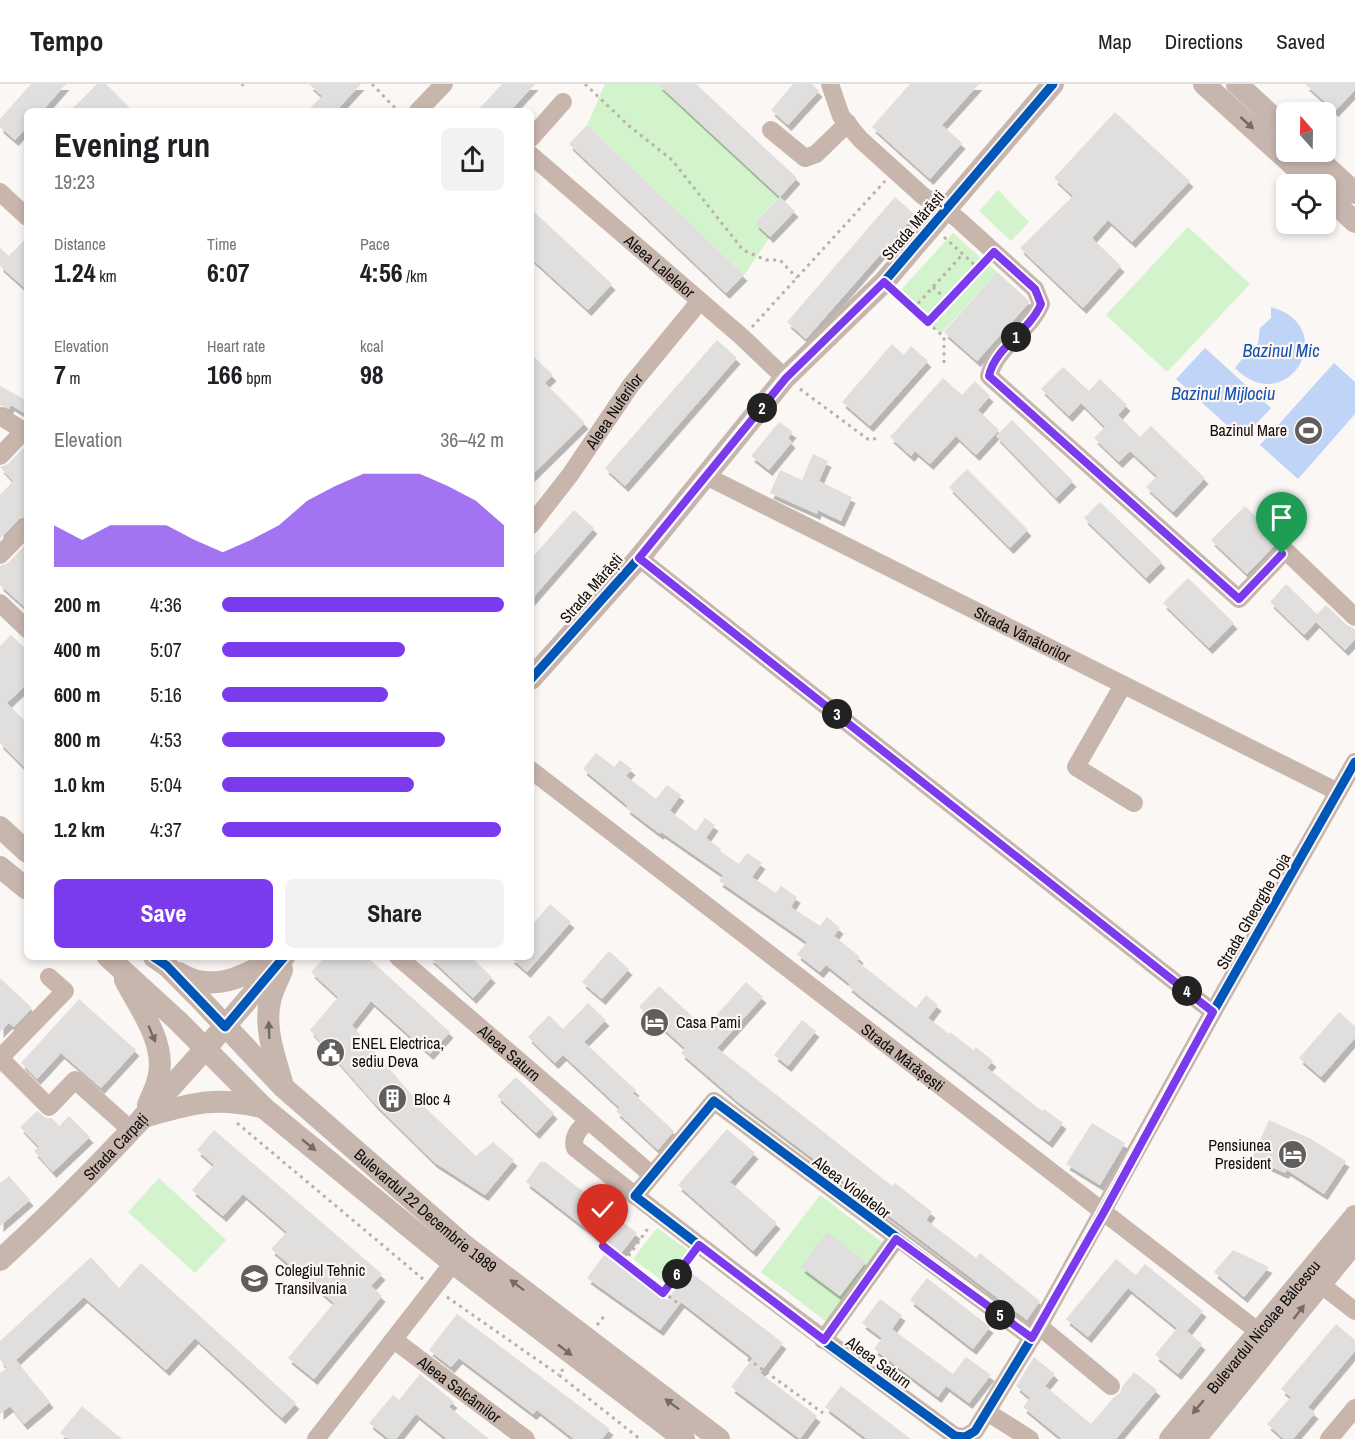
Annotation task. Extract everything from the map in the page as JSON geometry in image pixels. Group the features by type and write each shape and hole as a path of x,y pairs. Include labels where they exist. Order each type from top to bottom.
{"main road":[{"name":"Strada Mărăști","path":"534,677 639,558 786,378 884,282 1053,84"},
{"path":"1204,84 1303,174"},
{"path":"1237,84 1276,120"},
{"path":"1321,162 1355,193"},
{"path":"1336,204 1355,222"},
{"path":"0,827 24,849"},
{"path":"0,867 24,887"},
{"path":"112,960 155,1036 159,1056 160,1073 137,1123"},
{"name":"Bulevardul 22 Decembrie 1989","path":"112,960 264,1108 453,1263 684,1439"},
{"path":"160,962 196,981 223,983 248,974 272,960"},
{"path":"225,1026 283,960"},
{"path":"283,1087 269,1039 269,1017 270,998 285,960"},
{"name":"Bulevardul 22 Decembrie 1989","path":"160,962 283,1087 464,1245 719,1439"},
{"name":"Strada Carpați","path":"0,1260 59,1206 225,1026"},
{"path":"137,1123 191,1104 213,1101 240,1101 264,1108"},
{"name":"Bulevardul Nicolae Bălcescu","path":"1195,1439 1267,1338 1314,1279 1355,1216"},
{"name":"Bulevardul Nicolae Bălcescu","path":"1314,1279 1355,1242"},
{"name":"Bulevardul Nicolae Bălcescu","path":"1170,1439 1267,1338"}],"street":[{"path":"421,108 444,84"},
{"path":"830,84 841,116 860,139 923,196 940,218 994,252 1035,289 1041,304 1035,316 997,358 989,376 1239,599 1282,554 1287,552 1355,617"},
{"path":"534,135 563,102"},
{"path":"771,130 805,158 816,154 848,123"},
{"name":"Aleea Lalelelor","path":"534,158 786,378"},
{"path":"0,192 24,214"},
{"name":"Aleea Nuferilor","path":"534,521 570,475 631,385 700,301"},
{"path":"0,416 24,431"},
{"path":"0,456 24,434"},
{"name":"Strada Vânătorilor","path":"706,477 1338,792"},
{"path":"0,555 24,530"},
{"path":"639,558 1213,1012"},
{"path":"0,603 24,626"},
{"path":"1123,685 1076,767 1134,802"},
{"name":"Strada Gheorghe Doja","path":"955,1436 965,1437 975,1431 1035,1332 1355,762"},
{"name":"Strada Mărășești","path":"534,772 1267,1338"},
{"name":"Aleea Saturn","path":"401,960 652,1175"},
{"path":"49,977 65,991 0,1058 50,1107 75,1080 137,1123"},
{"name":"Aleea Violetelor","path":"652,1175 714,1101 896,1239 1111,1386"},
{"name":"Aleea Saturn","path":"588,1120 576,1133 574,1148 824,1340 955,1436"},
{"path":"635,1196 652,1175"},
{"path":"824,1340 896,1239"},
{"path":"316,1439 453,1263"},
{"path":"1314,1279 1355,1311"},
{"name":"Aleea Salcâmilor","path":"394,1340 526,1439"},
{"path":"1329,1439 1355,1408"},
{"path":"987,1412 1030,1439"}],"path":[{"path":"372,84 395,108"},
{"path":"585,84 628,124 672,160 743,250 766,260 780,260 797,278"},
{"path":"742,338 894,171"},
{"path":"940,218 963,254 978,268"},
{"path":"928,322 994,252"},
{"path":"913,309 963,254"},
{"path":"884,282 944,337 944,363"},
{"path":"933,287 948,301"},
{"path":"786,378 869,440 878,438"},
{"path":"232,1118 434,1288 559,1375 640,1439"},
{"path":"624,1262 658,1214"},
{"path":"663,1293 699,1245"},
{"path":"603,1246 679,1304"},
{"path":"748,1359 823,1413"},
{"path":"559,1375 565,1366"}],"green space":[{"path":"605,84 658,84 780,197 755,222 770,237 744,275 587,125"},
{"path":"998,190 1029,222 1011,241 979,211"},
{"path":"1188,227 1250,284 1167,372 1106,315"},
{"path":"953,233 997,272 941,334 897,294"},
{"path":"159,1178 226,1240 195,1273 128,1212"},
{"path":"820,1195 887,1246 828,1323 761,1272"},
{"path":"657,1228 688,1250 664,1282 633,1259"}],"water":[{"name":"Bazinul Mic","path":"1271,307 1292,318 1303,332 1305,349 1300,365 1288,377 1273,384 1254,381 1235,368 1258,343 1260,328 1271,318"},
{"name":"Bazinul Mijlociu","path":"1205,348 1271,408 1242,439 1176,379"},
{"name":"Bazinul Mare","path":"1334,363 1355,382 1355,414 1298,479 1260,445"}],"building":[{"path":"31,84 66,84 45,108 24,108 24,130 15,140 0,127 0,119"},
{"path":"97,84 106,84 130,108 73,108"},
{"path":"309,84 361,84 339,108 310,108 322,96"},
{"path":"502,84 535,84 513,108 480,108"},
{"path":"658,84 696,84 797,178 780,197"},
{"path":"793,84 812,84 819,91 788,125 771,110"},
{"path":"910,84 979,84 942,125 962,143 930,179 872,127"},
{"path":"1305,84 1355,84 1355,90 1336,110 1336,102 1325,102"},
{"path":"1115,112 1190,181 1132,242 1108,220 1092,238 1121,266 1083,308 1020,248 1073,196 1054,178"},
{"path":"587,125 744,275 726,293 569,144"},
{"path":"780,197 795,211 770,237 755,223"},
{"path":"895,197 915,215 806,339 787,322"},
{"path":"534,212 612,284 588,310 534,261"},
{"path":"24,240 24,287 0,266 0,248 9,256"},
{"path":"997,272 1029,303 977,361 944,332"},
{"path":"717,340 737,358 625,486 605,468"},
{"path":"892,344 904,355 911,346 928,361 870,426 842,402"},
{"path":"534,357 553,375 545,383 585,423 534,473"},
{"path":"1063,367 1089,391 1100,379 1127,405 1118,415 1140,437 1151,426 1205,478 1173,512 1146,487 1157,476 1130,451 1119,462 1094,438 1105,427 1081,403 1069,416 1041,389"},
{"path":"943,378 962,395 975,381 990,396 978,410 999,430 976,455 956,436 930,464 915,451 911,456 890,437"},
{"path":"0,386 24,399 24,413 11,405 9,409 0,405"},
{"path":"1012,420 1073,481 1056,498 996,436"},
{"path":"779,422 793,432 788,438 792,442 769,470 751,456"},
{"path":"24,449 24,517 19,519 0,539 0,495 13,481 0,467 8,464"},
{"path":"813,454 828,461 819,481 852,497 841,521 818,510 817,514 770,493 780,470 802,480"},
{"path":"967,469 1028,530 1010,548 949,487"},
{"path":"1100,502 1162,562 1146,578 1084,518"},
{"path":"1245,506 1281,542 1274,546 1247,574 1211,540"},
{"path":"574,510 594,528 534,597 534,556"},
{"path":"24,546 24,606 0,585 0,566 8,563"},
{"path":"1188,578 1234,623 1209,648 1163,603"},
{"path":"1286,584 1317,614 1326,605 1347,625 1355,629 1355,639 1345,650 1316,622 1304,635 1270,602"},
{"path":"11,635 24,647 24,687 7,703 24,720 24,767 0,743 0,646"},
{"path":"596,753 614,767 620,760 632,769 626,776 656,799 667,785 681,795 670,810 675,815 696,831 705,818 715,825 706,838 721,849 720,851 739,864 747,853 762,863 752,877 776,893 781,886 797,897 791,907 820,926 827,917 840,928 834,936 860,957 857,961 916,1008 926,995 938,1005 928,1018 973,1050 976,1047 993,1061 987,1068 1042,1111 1044,1109 1063,1123 1049,1142 864,999 848,986 850,984 826,965 820,972 797,954 807,942 719,881 723,875 661,832 660,834 626,808 628,806 583,769"},
{"path":"550,904 571,922 527,972 513,960 534,960 534,923"},
{"path":"609,951 629,969 602,999 582,982"},
{"name":"Bloc 4","path":"322,960 370,960 450,1032 430,1054 371,1001 352,1025 411,1094 476,1156 493,1142 514,1160 485,1195 434,1162 375,1104 310,1030 338,997 311,972"},
{"path":"432,960 474,960 492,977 473,998"},
{"path":"0,978 32,1008 14,1027 9,1023 0,1032"},
{"path":"746,982 763,997 717,1048 892,1186 895,1183 932,1212 926,1220 976,1258 980,1253 1040,1301 1027,1320 738,1102 681,1053 685,1048 639,1007 659,986 705,1028"},
{"path":"79,999 136,1050 101,1088 61,1053 37,1079 21,1063"},
{"path":"588,1003 606,1020 584,1042 636,1090 633,1093 674,1131 658,1150 616,1111 620,1108 563,1055 555,1063 528,1037 549,1015 563,1029"},
{"path":"1339,1012 1355,1026 1355,1038 1321,1077 1299,1058"},
{"path":"802,1020 816,1031 788,1066 774,1055"},
{"path":"516,1077 554,1113 536,1133 497,1096"},
{"path":"37,1111 46,1118 52,1118 59,1126 69,1116 90,1137 53,1172 34,1151 39,1147 20,1127"},
{"path":"1269,1120 1311,1139 1346,1161 1324,1194 1287,1170 1285,1173 1252,1158"},
{"path":"1092,1123 1125,1143 1100,1185 1066,1164"},
{"path":"727,1129 755,1153 730,1182 777,1223 753,1251 678,1185"},
{"path":"214,1130 382,1274 371,1286 382,1296 314,1379 288,1358 334,1303 271,1249 287,1232 243,1194 223,1216 192,1190 214,1165 197,1150"},
{"path":"540,1162 545,1162 637,1233 614,1262 667,1300 689,1271 783,1343 760,1373 817,1416 800,1439 731,1387 753,1358 681,1302 660,1330 587,1278 610,1247 526,1182"},
{"path":"9,1176 30,1200 0,1226 0,1183"},
{"path":"827,1232 866,1262 840,1296 801,1267"},
{"path":"1233,1250 1269,1267 1244,1297 1214,1272"},
{"path":"91,1257 119,1288 141,1263 296,1403 282,1418 195,1338 166,1370 84,1297 16,1360 50,1402 24,1424 10,1406 0,1414 0,1373 7,1368 0,1360 0,1341"},
{"path":"1116,1259 1136,1275 1145,1264 1203,1311 1187,1331 1202,1344 1178,1374 1155,1355 1177,1328 1128,1288 1088,1337 1066,1319"},
{"path":"927,1278 990,1327 973,1349 910,1300"},
{"path":"880,1299 902,1315 892,1329 953,1374 966,1357 991,1375 969,1403 946,1386 938,1397 874,1349 882,1338 862,1323"},
{"path":"457,1314 610,1429 602,1439 574,1439 537,1410 533,1414 459,1358 451,1367 429,1350"},
{"path":"1336,1324 1355,1340 1355,1351 1308,1407 1315,1413 1293,1439 1284,1439 1267,1424 1291,1397 1281,1389"},
{"path":"1034,1357 1055,1374 1045,1386 1091,1424 1120,1393 1134,1372 1157,1390 1116,1439 1062,1439 1023,1407 1030,1398 1016,1386"},
{"path":"420,1374 454,1402 449,1407 489,1439 447,1439 416,1414 396,1439 389,1439 369,1423 393,1395 399,1400"},
{"path":"841,1386 911,1439 867,1439 825,1407"},
{"path":"82,1406 122,1439 68,1439 60,1433"}],"cycle path":[{"path":"534,676 639,558 785,378 884,282 1053,84"},
{"path":"1032,1338 714,1101 635,1196 823,1340 955,1436 965,1437 975,1431 1039,1326 1355,762"},
{"path":"158,960 167,966 225,1027 281,960"}],"place":[{"name":"Bazinul Mare","path":"1308,430"},
{"name":"Casa Pami","path":"655,1022"},
{"name":"ENEL Electrica, sediu Deva","path":"331,1052"},
{"name":"Bloc 4","path":"393,1099"},
{"name":"Pensiunea President","path":"1292,1154"},
{"name":"Colegiul Tehnic Transilvania","path":"254,1279"}],"route":[{"path":"603,1246 663,1293 699,1245 824,1340 896,1239 1032,1338 1213,1012 639,558 786,378 884,282 928,322 994,252 1035,289 1041,304 1035,316 997,358 989,376 1239,599 1282,554"}]}
